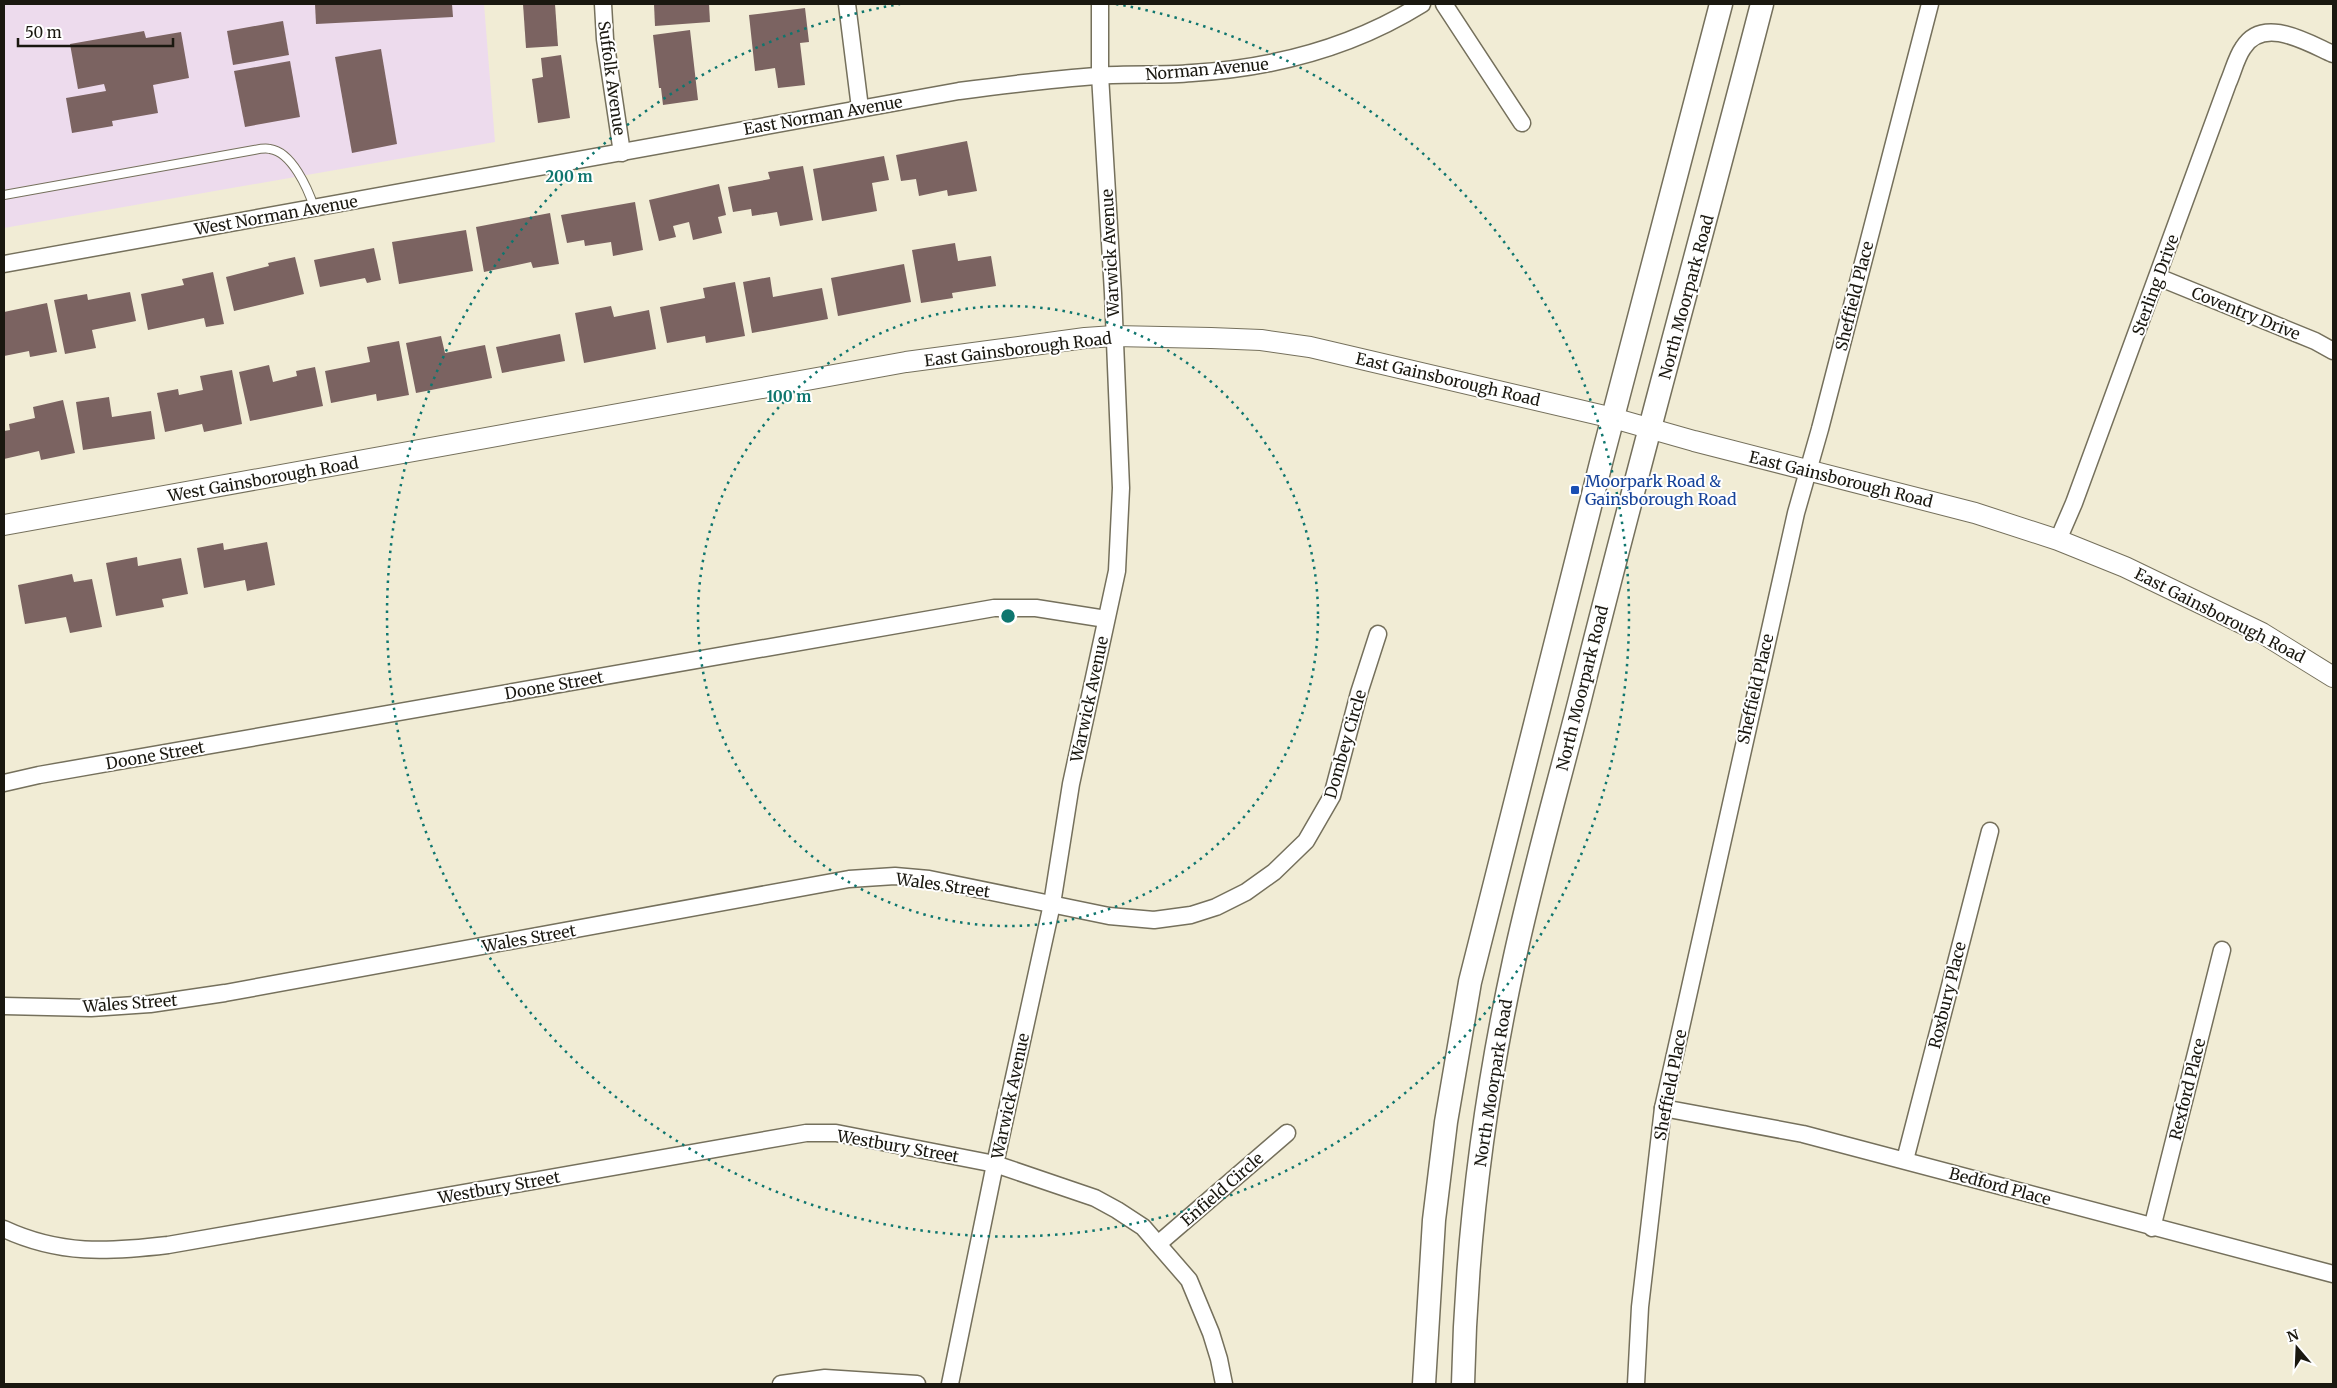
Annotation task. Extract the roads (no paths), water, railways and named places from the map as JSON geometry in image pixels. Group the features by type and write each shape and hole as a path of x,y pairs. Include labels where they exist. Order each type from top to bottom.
{"main road":[{"path":"1424,1384 1434,1220 1446,1122 1470,982 1613,418 1721,4"},
{"name":"North Moorpark Road","path":"1463,1384 1469,1274 1480,1162 1491,1081 1514,960 1635,482 1762,4"}],"street":[{"name":"Suffolk Avenue","path":"603,4 605,39 622,153"},
{"path":"847,4 860,108"},
{"name":"Warwick Avenue","path":"950,1384 995,1164 1052,904 1071,784 1117,571 1121,488 1100,76 1100,4"},
{"name":"Norman Avenue","path":"1100,76 1192,74 1254,67 1294,59 1348,40 1398,18 1422,4"},
{"path":"1444,4 1522,123"},
{"name":"Sheffield Place","path":"1636,1384 1640,1307 1664,1108 1734,783 1796,512 1820,429 1930,4"},
{"name":"Sterling Drive","path":"2058,540 2074,503 2228,83 2243,47 2257,35 2282,32 2333,54"},
{"name":"East Norman Avenue","path":"548,166 860,108 1014,83 1100,76"},
{"name":"West Norman Avenue","path":"4,264 548,166"},
{"name":"Coventry Drive","path":"2158,277 2315,341 2333,351"},
{"name":"East Gainsborough Road","path":"522,433 906,362 1085,338 1114,336 1261,340 1310,347 1613,418 1975,513 2058,540 2125,566 2262,634 2333,677"},
{"name":"West Gainsborough Road","path":"4,525 522,433"},
{"name":"Doone Street","path":"4,783 994,608 1036,608 1106,619"},
{"name":"Dombey Circle","path":"1052,904 1109,916 1154,920 1191,915 1216,907 1246,892 1274,872 1306,841 1332,796 1359,693 1378,634"},
{"name":"Roxbury Place","path":"1905,1160 1990,831"},
{"name":"Wales Street","path":"4,1006 90,1008 140,1005 225,993 849,879 895,876 929,879 1052,904"},
{"name":"Rexford Place","path":"2152,1228 2222,950"},
{"name":"Bedford Place","path":"1664,1108 1794,1132 1905,1160 2152,1228 2333,1274"},
{"name":"Westbury Street","path":"4,1229 39,1244 74,1250 123,1250 159,1246 806,1133 836,1134 995,1164 1095,1198 1143,1227 1189,1280 1211,1333 1224,1384"},
{"name":"Enfield Circle","path":"1158,1244 1287,1133"},
{"path":"781,1384 825,1378 917,1384"}],"lane":[{"path":"4,195 254,150 271,149 284,156 307,185 314,208"}],"place":[{"name":"Moorpark Road & Gainsborough Road","path":"1575,490"}]}
